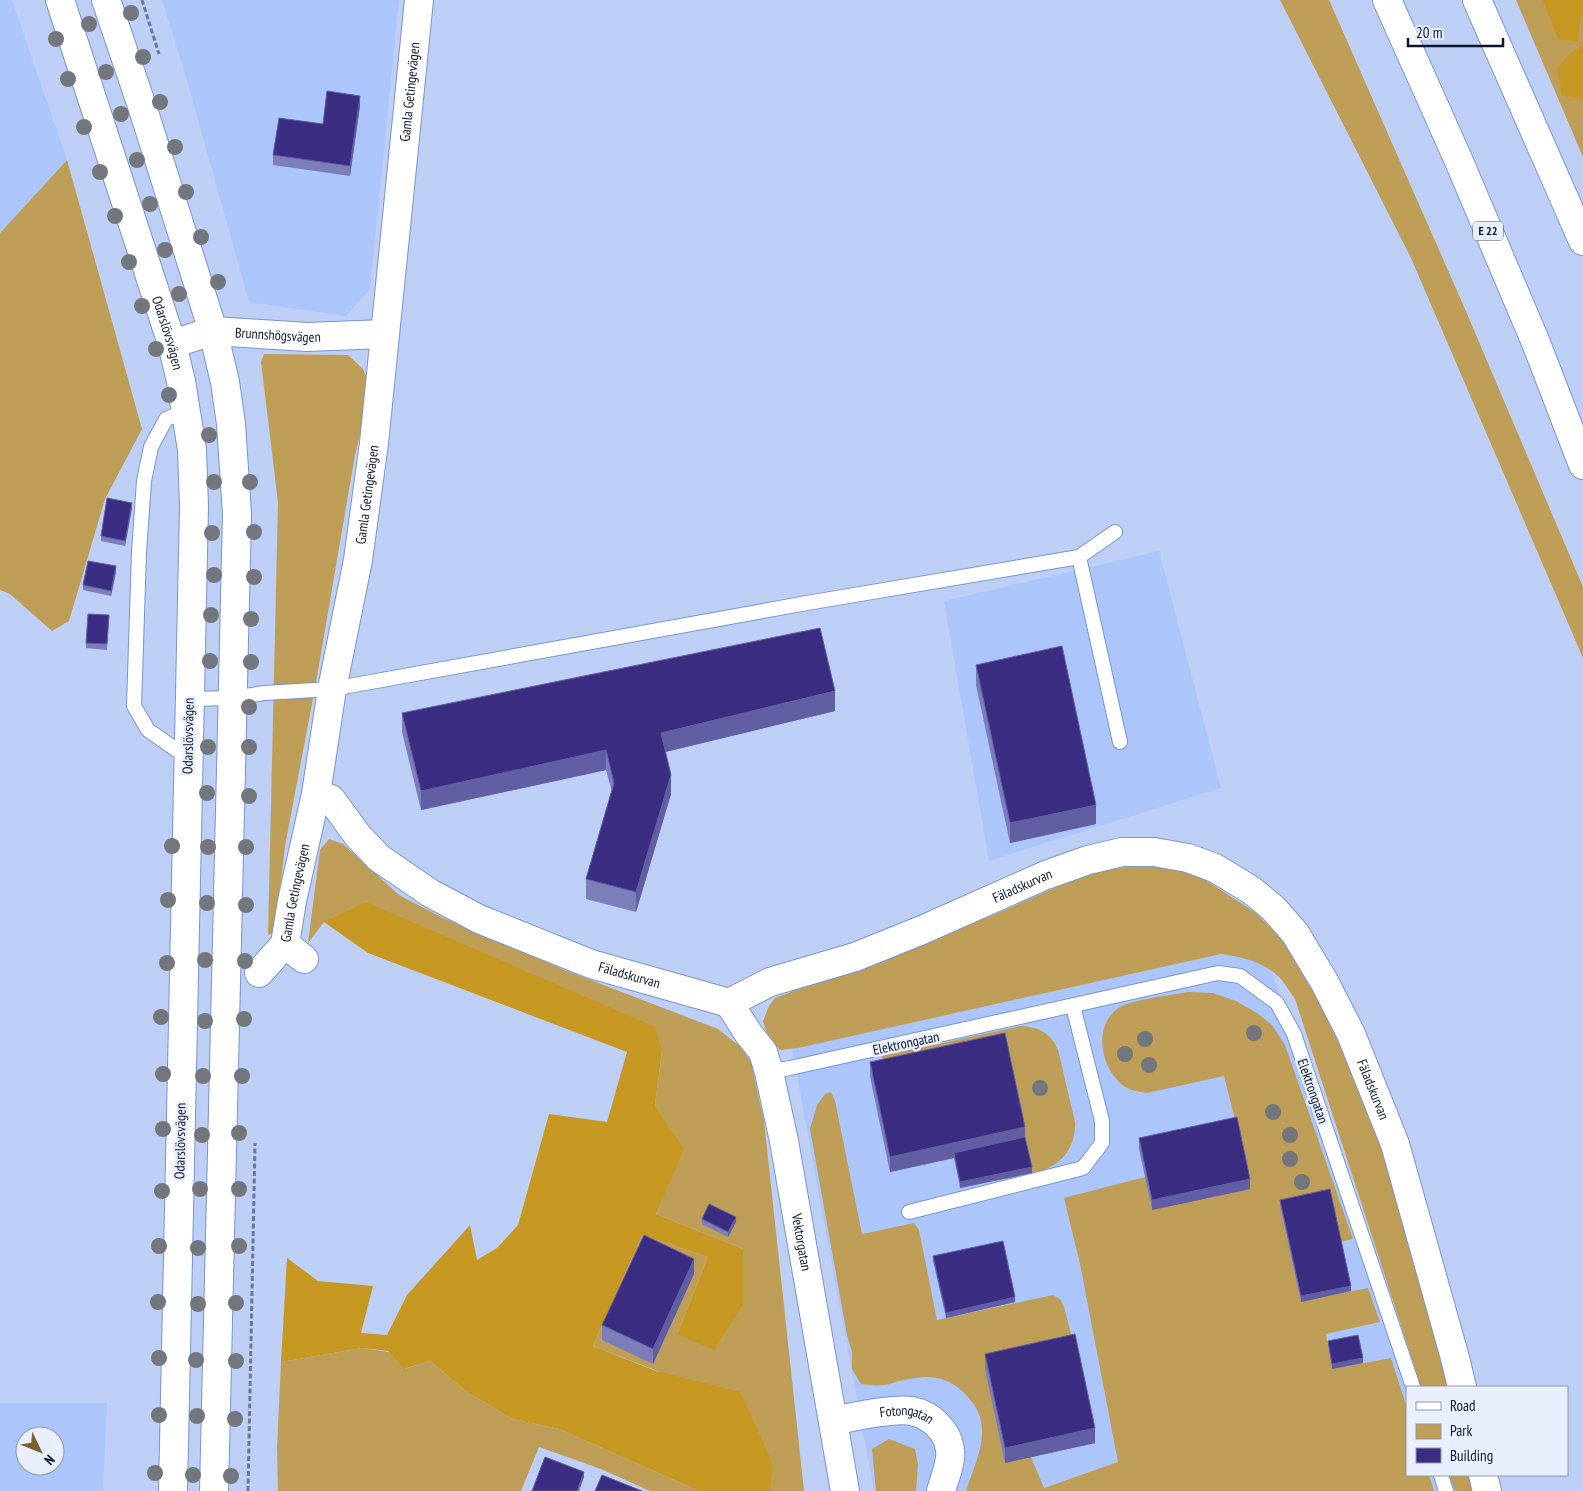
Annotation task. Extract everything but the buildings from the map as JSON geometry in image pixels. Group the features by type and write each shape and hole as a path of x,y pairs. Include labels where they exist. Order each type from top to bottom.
{"main road":[{"name":"Odarslövsvägen","path":"60,0 172,344 192,450 194,506 173,1491"},
{"path":"106,0 144,112 213,331 225,382 234,463 237,514 214,1491"},
{"name":"Gamla Getingevägen","path":"259,973 294,951 292,901 316,794 332,689 358,560 374,443 419,0"},
{"name":"E 22","path":"1386,0 1458,159 1536,343 1583,465"},
{"path":"1477,0 1583,241"},
{"name":"Brunnshögsvägen","path":"172,344 213,331 308,336 385,334"},
{"name":"Fäladskurvan","path":"316,794 331,799 358,836 378,858 430,893 479,918 591,964 729,1003 770,982 855,957 922,930 1046,875 1088,860 1122,852 1154,852 1188,858 1215,868 1251,890 1273,908 1295,933 1325,983 1351,1034 1395,1144 1462,1386"},
{"name":"Vektorgatan","path":"729,1003 762,1052 768,1072 784,1140 845,1491"},
{"name":"Fotongatan","path":"833,1421 853,1416 911,1411 933,1421 943,1430 950,1450 941,1491"},
{"path":"1483,1476 1488,1491"}],"lane":[{"path":"185,411 166,419 151,447 144,481 139,552 134,706 148,730 188,758"},
{"path":"189,699 232,698 264,693 332,689 807,603 1079,557 1115,532"},
{"path":"1079,557 1120,742"},
{"name":"Elektrongatan","path":"768,1072 1073,1006 1193,977 1218,973 1240,976 1277,1003 1294,1034 1413,1386"},
{"path":"909,1212 1083,1168 1102,1143 1102,1122 1073,1006"},
{"path":"1441,1476 1446,1491"}],"shaded area":[{"path":"0,0 12,0 67,160 0,233"},
{"path":"162,0 399,0 370,289 346,316 249,302 188,84"},
{"path":"1543,0 1583,0 1583,18 1580,17 1578,42 1558,39"},
{"path":"1583,45 1583,100 1562,95 1557,68 1568,55"},
{"path":"1159,551 1221,788 989,861 944,601"},
{"path":"366,902 655,1027 662,1051 655,1105 684,1149 656,1214 743,1249 743,1304 714,1350 677,1334 708,1257 642,1235 593,1346 656,1371 740,1392 773,1464 770,1491 699,1491 559,1429 513,1419 467,1392 430,1361 404,1369 388,1351 362,1348 281,1362 287,1258 318,1281 373,1286 361,1333 387,1335 407,1295 470,1225 477,1260 497,1248 518,1225 549,1114 607,1122 627,1052 368,953 324,922"},
{"path":"1258,929 1411,1386 1406,1386 1406,1476 1441,1476 1446,1491 874,1491 792,1048"},
{"path":"0,1403 107,1403 103,1491 0,1491"}],"green space":[{"path":"1280,0 1329,0 1465,309 1583,587 1583,658 1411,258"},
{"path":"1516,0 1583,0 1583,157"},
{"path":"67,160 142,429 105,499 69,621 52,631 10,594 0,590 0,233"},
{"path":"264,354 348,355 363,369 370,386 355,455 315,688 285,846 275,932 268,935 278,502 261,362"},
{"path":"329,839 343,844 399,895 443,918 567,971 718,1029 742,1048 751,1062 764,1121 804,1491 760,1491 660,1372 593,1346 642,1235 708,1257 677,1334 743,1249 656,1214 683,1149 655,1105 662,1051 324,922 308,943 320,850"},
{"path":"1163,865 1196,874 1256,913 1285,943 1315,989 1340,1038 1401,1192 1450,1386 1421,1386 1295,999 1281,979 1261,964 1221,954 798,1048 780,1050 768,1037 763,1021 769,1006 775,998 991,916 1098,869"},
{"path":"1188,992 1213,993 1236,1001 1257,1013 1272,1025 1285,1045 1353,1239 1340,1242 1280,1206 1301,1301 1368,1288 1380,1322 1326,1334 1332,1369 1391,1358 1406,1405 1406,1476 1429,1476 1434,1491 966,1491 979,1454 982,1430 975,1406 966,1395 949,1382 929,1377 897,1381 886,1385 861,1384 852,1369 852,1352 847,1335 810,1129 817,1105 825,1094 831,1092 835,1101 862,1234 914,1223 919,1230 937,1320 1053,1295 1060,1299 1064,1307 1075,1350 1031,1457 1044,1488 1118,1462 1080,1264 1064,1198 1145,1177 1152,1210 1237,1128 1224,1076 1144,1093 1124,1086 1114,1076 1102,1047 1102,1036 1105,1026 1109,1017 1117,1009 1140,1000"},
{"path":"1021,1026 1044,1032 1055,1044 1075,1122 1074,1135 1067,1153 1050,1167 1032,1173 1005,1048 885,1074 882,1056"},
{"path":"362,1348 389,1352 405,1369 430,1361 467,1392 513,1419 559,1429 699,1491 650,1491 601,1469 539,1447 521,1491 278,1491 277,1448 281,1362"},
{"path":"889,1439 915,1449 918,1464 916,1491 876,1491 872,1449"},
{"path":"1449,1476 1472,1476 1477,1491 1455,1491"}]}
